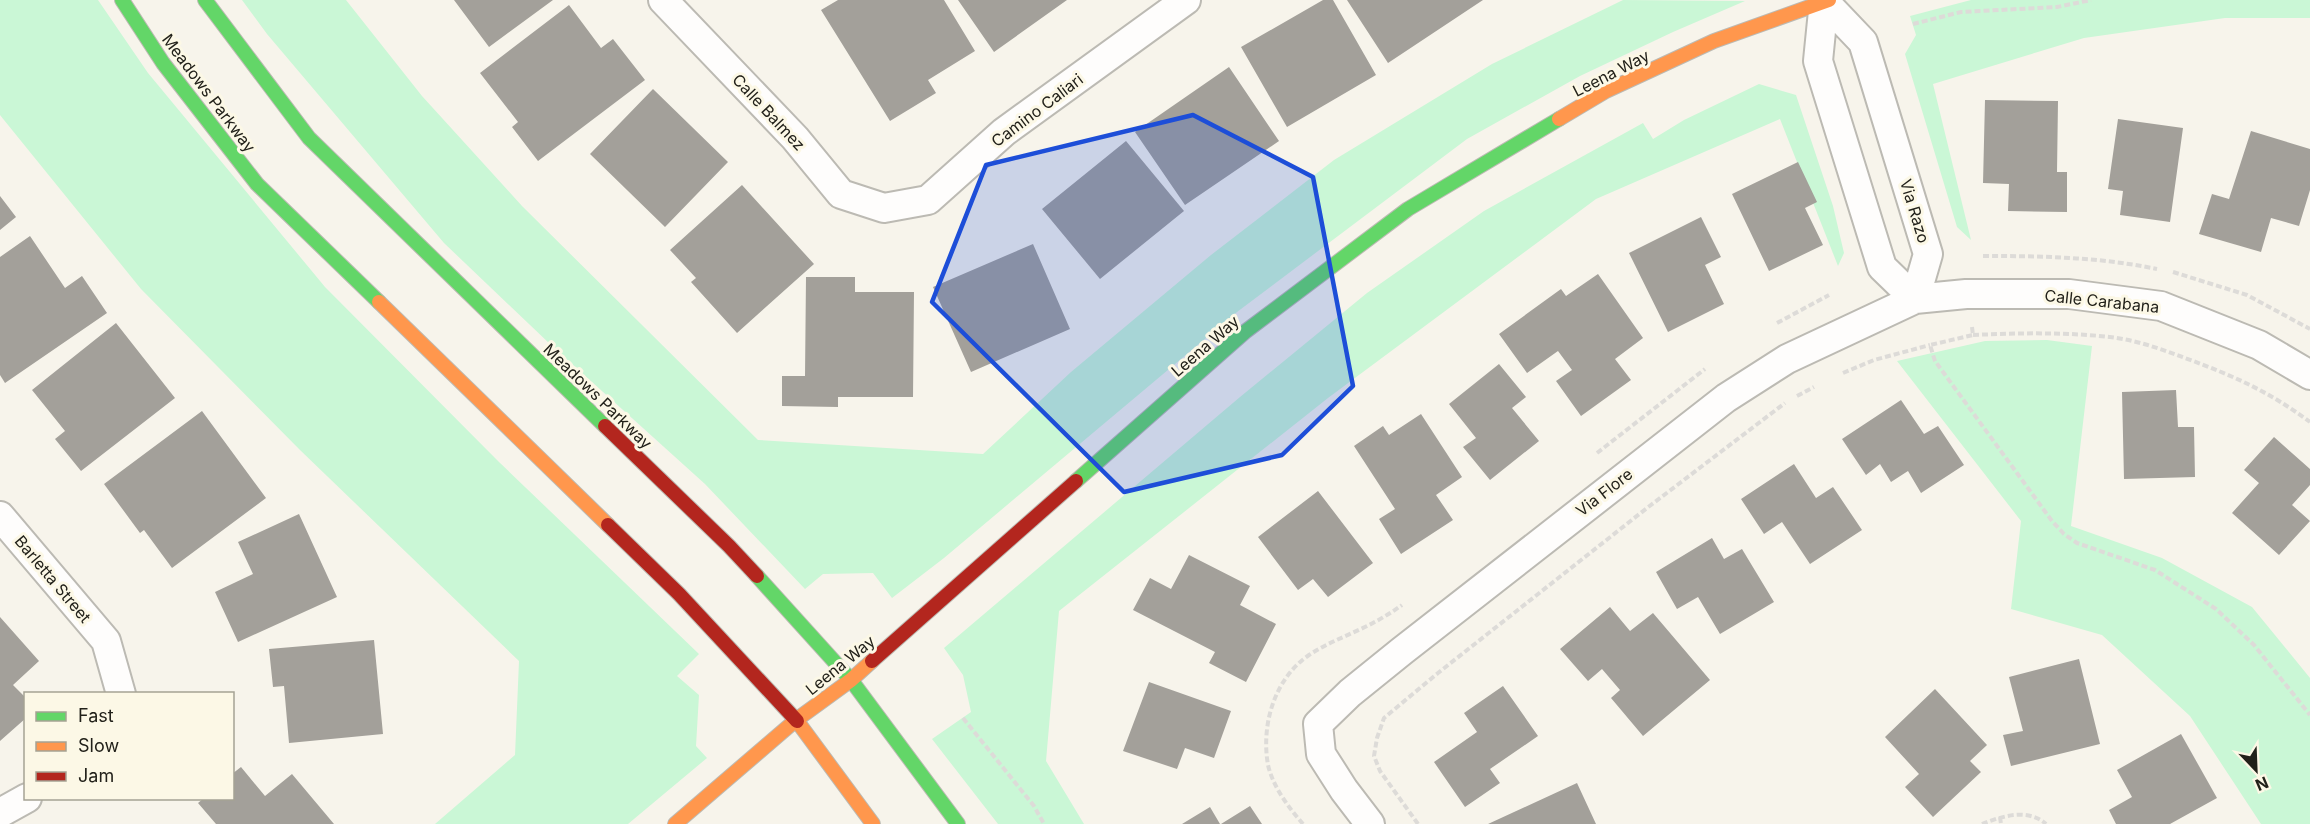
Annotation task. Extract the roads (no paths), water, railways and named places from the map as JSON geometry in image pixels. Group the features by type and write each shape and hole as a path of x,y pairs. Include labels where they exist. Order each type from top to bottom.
{"main road":[{"name":"Meadows Parkway","path":"122,0 164,63 257,184 679,594 796,720 873,824"},
{"name":"Meadows Parkway","path":"205,0 309,138 729,546 851,680 958,824"},
{"name":"Leena Way","path":"675,824 796,720 851,680 1246,331 1408,208 1606,91 1714,41 1825,0"}],"street":[{"name":"Calle Balmez","path":"663,0 795,138 841,194 884,208"},
{"name":"Camino Caliari","path":"884,208 928,200 1004,132 1186,0"},
{"name":"Via Razo","path":"1825,0 1863,42 1928,254 1915,299"},
{"path":"1825,0 1818,61 1881,267 1915,299"},
{"name":"Calle Carabana","path":"1915,299 1966,294 2069,294 2161,306 2259,345 2310,375"},
{"name":"Via Flore","path":"1370,824 1344,790 1321,754 1318,724 1350,693 1726,398 1787,359 1915,299"},
{"name":"Barletta Street","path":"0,516 106,641 121,692"},
{"path":"0,813 24,800"}]}
